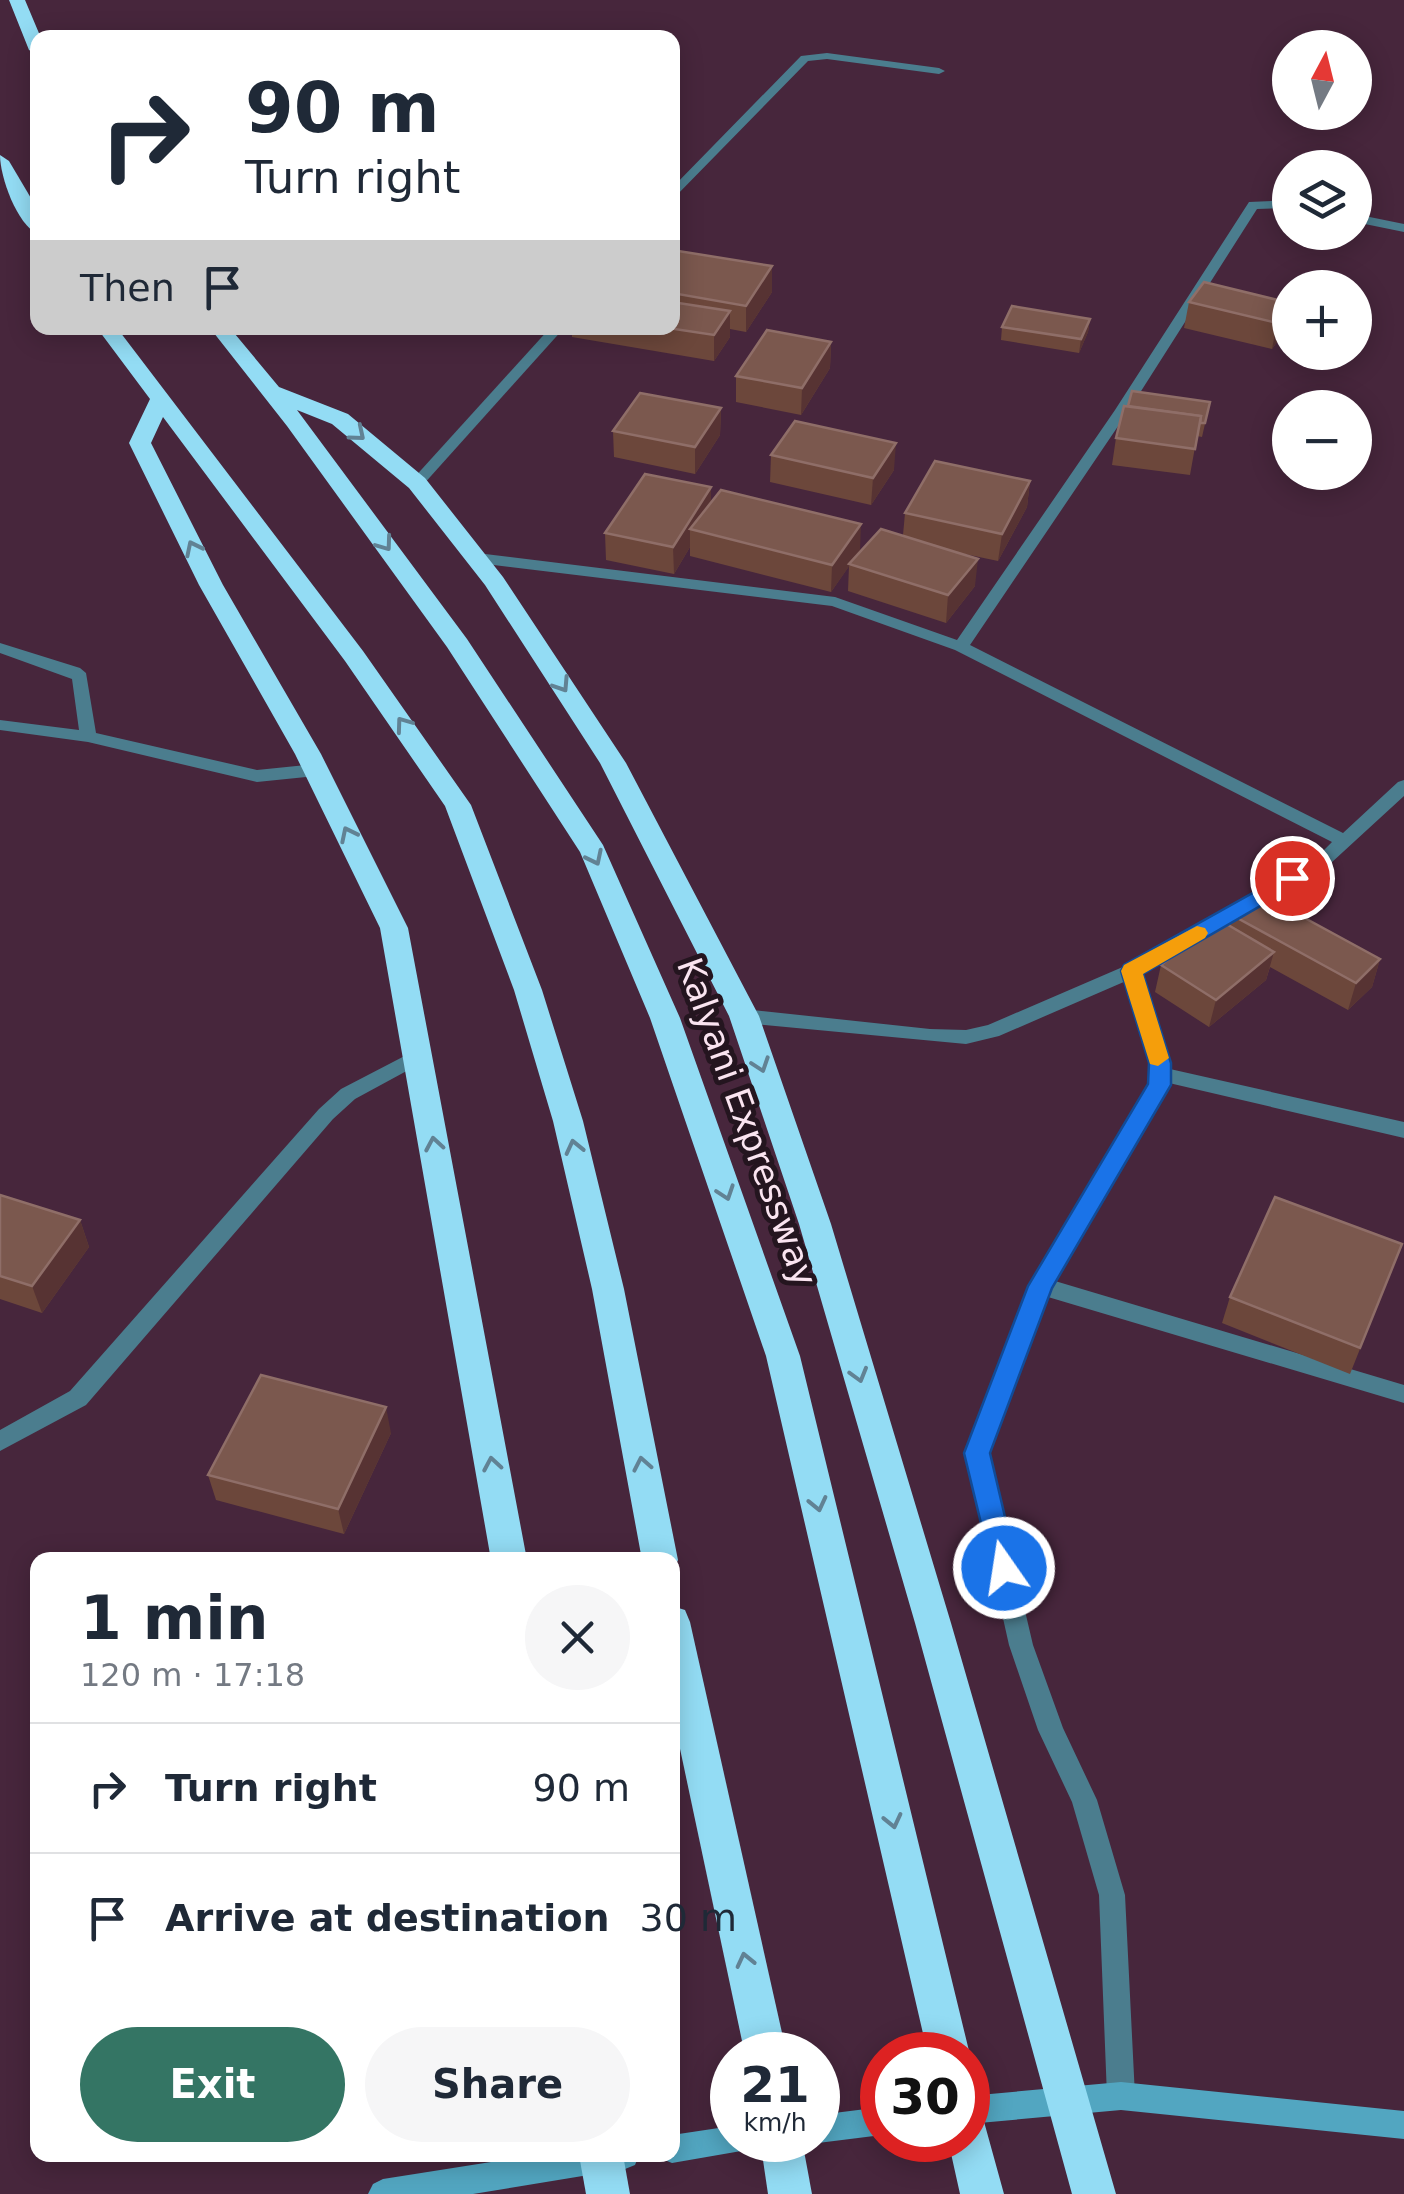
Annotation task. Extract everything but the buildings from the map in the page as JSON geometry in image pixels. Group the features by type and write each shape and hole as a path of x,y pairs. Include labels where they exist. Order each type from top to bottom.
{"highway":[{"path":"18,0 30,30"},
{"path":"0,161 30,214"},
{"path":"113,335 354,656 458,805 537,1014 568,1122 608,1290 658,1552"},
{"name":"Kalyani Expressway","path":"226,335 458,644 593,851 665,1018 784,1356 944,2032"},
{"path":"272,392 340,419 418,483 476,558 613,763 744,1016 820,1243 1094,2194"},
{"path":"161,398 140,443 211,585 316,770 394,928 508,1552"},
{"path":"680,1659 761,2032"},
{"path":"784,2162 790,2194"},
{"path":"975,2162 982,2194"}],"street":[{"path":"680,188 805,58 827,56 938,71"},
{"path":"961,648 1122,410 1252,205 1272,204"},
{"path":"1372,221 1404,228"},
{"path":"418,483 551,335"},
{"path":"476,558 835,602 961,648 1347,842"},
{"path":"0,648 80,677 88,737"},
{"path":"0,724 88,737 257,776 316,770"},
{"path":"744,1016 966,1037 992,1032 1132,971 1325,859 1404,786"},
{"path":"1120,2096 1112,1895 1084,1800 1051,1730 1021,1645 977,1453 1041,1286 1159,1085 1160,1074 1132,971"},
{"path":"0,1441 78,1398 326,1114 348,1094 418,1056"},
{"path":"1160,1074 1404,1130"},
{"path":"1041,1286 1404,1394"},
{"path":"990,2107 1120,2096 1404,2125"},
{"path":"680,2148 710,2144"},
{"path":"382,2194 609,2166"}],"slow traffic":[{"path":"1158,1058 1132,971 1197,933"}],"route":[{"path":"1004,1568 977,1453 1041,1286 1159,1085 1160,1063 1132,971 1292,878"}]}
